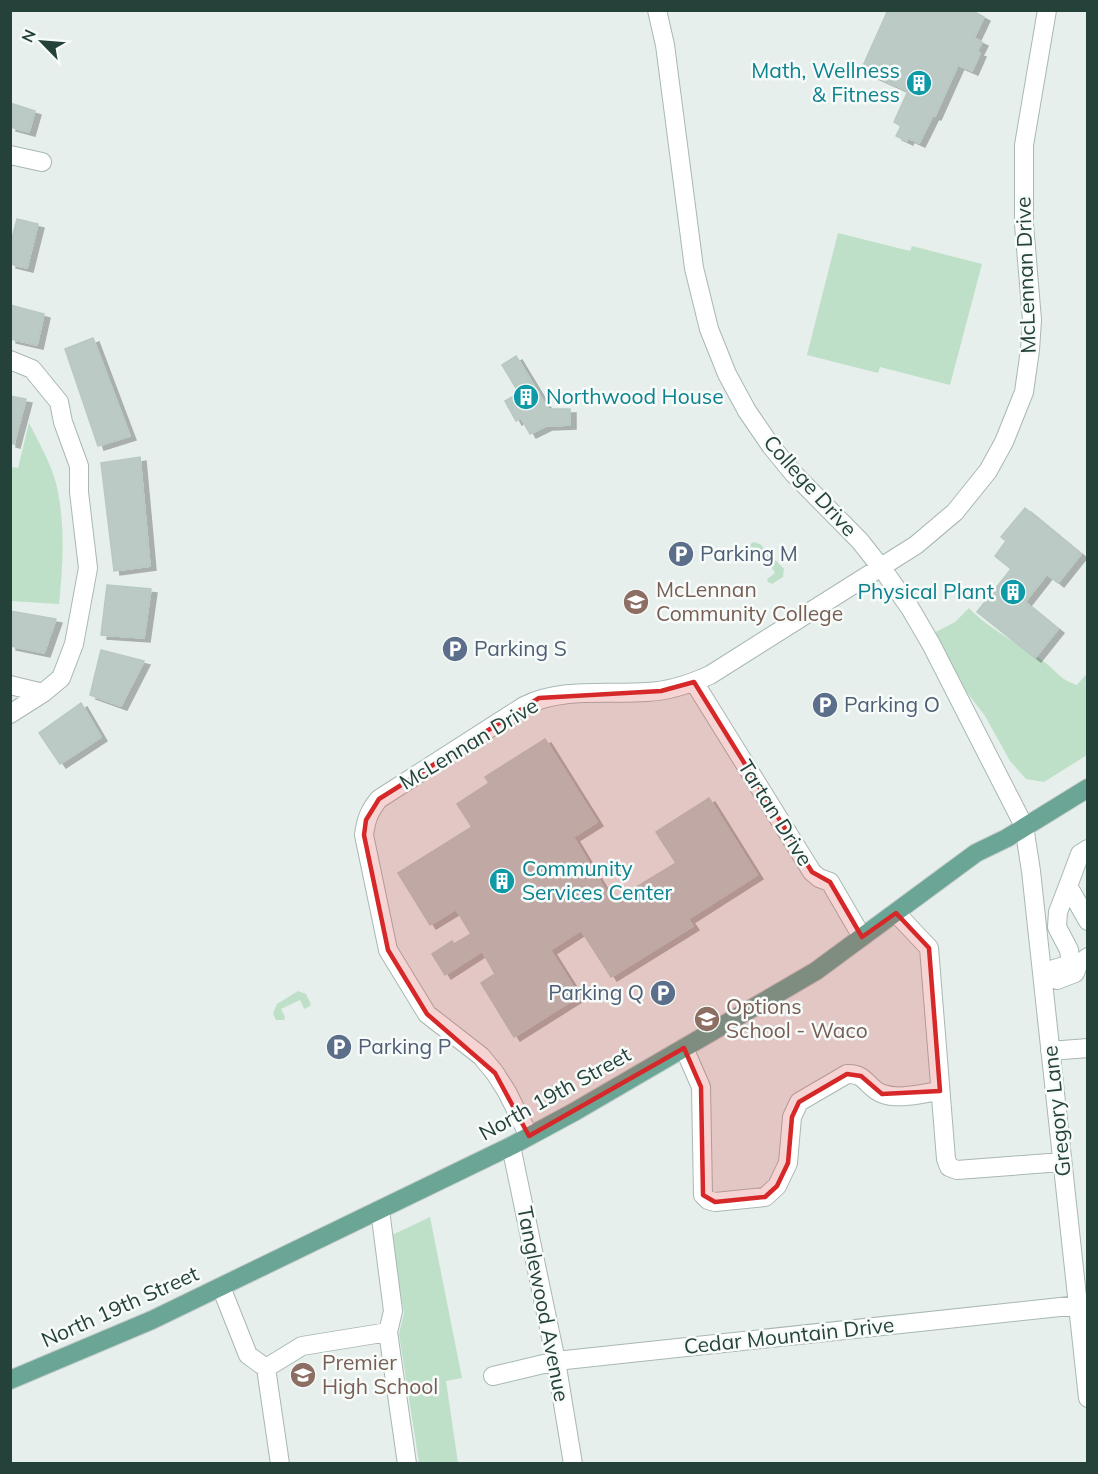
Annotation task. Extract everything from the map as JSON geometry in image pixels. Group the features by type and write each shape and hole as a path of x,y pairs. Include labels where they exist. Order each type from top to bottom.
{"main road":[{"name":"North 19th Street","path":"10,1380 152,1320 511,1146 816,971 976,853 1007,838 1088,788"}],"street":[{"name":"College Drive","path":"657,10 694,268 709,329 719,356 747,411 771,446 793,472 839,518 880,567 910,608 931,644 1024,826"},
{"path":"661,31 662,10"},
{"name":"McLennan Drive","path":"529,1136 495,1072 481,1056 427,1014 388,950 364,835 370,810 379,799 539,698 579,693 660,691 710,675 916,545 955,512 988,471 1004,442 1024,392 1032,320 1024,224 1024,145 1047,10"},
{"path":"10,155 42,162"},
{"path":"10,360 32,369 59,402 63,422 79,466 79,492 88,568 74,645 61,678 43,693 10,714"},
{"name":"Tartan Drive","path":"694,682 812,872 819,878 830,882 862,937"},
{"path":"10,685 43,693"},
{"name":"Gregory Lane","path":"1024,826 1046,977 1050,1051 1062,1162 1083,1304 1088,1398"},
{"path":"1046,977 1057,980 1075,973 1079,962 1069,950 1058,927 1058,912 1080,854 1088,849"},
{"path":"1068,886 1088,921"},
{"path":"896,912 929,948 945,1159 949,1167 957,1170 1062,1162"},
{"path":"684,1048 701,1088 703,1195 715,1202 765,1197 777,1186 788,1164 792,1117 799,1102 847,1074 861,1076 882,1094 900,1096 940,1091"},
{"path":"1050,1051 1088,1048"},
{"name":"Tanglewood Avenue","path":"511,1146 556,1360 573,1464"},
{"path":"380,1210 393,1311 388,1332 407,1464"},
{"path":"221,1287 248,1355 266,1368 280,1464"},
{"name":"Cedar Mountain Drive","path":"493,1376 556,1360 1083,1304"},
{"path":"266,1368 302,1346 388,1332"}],"highlighted area":[{"path":"694,682 812,872 830,882 862,937 896,913 929,948 940,1091 882,1094 861,1076 847,1074 799,1102 792,1117 788,1163 777,1186 765,1197 715,1202 703,1195 701,1087 684,1048 529,1136 495,1073 427,1014 388,950 364,835 366,820 379,799 539,698 661,691"}],"green space":[{"path":"838,233 910,251 912,246 982,264 950,385 880,367 878,373 807,355"},
{"path":"29,423 50,465 58,492 63,548 59,604 11,601 11,467 18,468"},
{"path":"753,542 760,544 784,569 783,577 772,584 767,579 775,573 761,551 753,555 748,552 748,547"},
{"path":"969,608 1066,680 1077,685 1087,673 1087,755 1044,782 1026,779 1010,761 985,716 966,691 932,634 955,622"},
{"path":"298,991 306,994 310,1006 304,1009 300,1000 281,1009 284,1020 276,1020 273,1013 277,1004"},
{"path":"430,1217 462,1378 446,1381 458,1463 419,1463 399,1334 404,1313 390,1236"}],"building":[{"name":"Math, Wellness & Fitness","path":"888,10 971,10 984,17 974,38 982,42 972,71 958,65 935,116 933,115 919,143 896,136 901,126 894,122 908,91 861,70"},
{"path":"10,103 35,111 29,132 10,127"},
{"path":"17,219 38,224 27,268 10,264 10,246"},
{"path":"10,305 44,314 37,345 10,339"},
{"path":"93,338 130,436 98,446 65,349"},
{"name":"Northwood House","path":"516,356 548,409 570,409 570,425 546,426 530,434 521,418 516,421 505,401 519,393 502,365"},
{"path":"10,396 26,399 14,444 10,443"},
{"path":"140,457 150,566 114,571 101,463"},
{"name":"Physical Plant","path":"1025,508 1081,554 1058,583 1047,574 1025,602 1058,629 1035,658 977,612 1011,569 995,556 1006,541 1001,537"},
{"path":"107,585 151,589 144,638 101,635"},
{"path":"10,611 56,619 44,653 10,646"},
{"path":"101,650 144,661 121,706 90,695"},
{"path":"81,703 101,737 60,764 39,733"},
{"name":"Community Services Center","path":"545,739 597,822 573,837 612,902 676,863 656,832 709,798 757,875 688,919 693,926 611,977 581,930 550,950 579,996 514,1037 481,983 495,974 482,951 445,975 432,954 452,941 454,944 471,934 456,909 430,925 398,873 472,827 457,804 489,783 485,777"}],"place":[{"name":"Math, Wellness & Fitness","path":"919,83"},
{"name":"Northwood House","path":"526,397"},
{"name":"Parking M","path":"681,554"},
{"name":"Physical Plant","path":"1013,592"},
{"name":"McLennan Community College","path":"636,602"},
{"name":"Parking S","path":"455,649"},
{"name":"Parking O","path":"825,705"},
{"name":"Community Services Center","path":"502,881"},
{"name":"Parking Q","path":"663,993"},
{"name":"Options School - Waco","path":"707,1019"},
{"name":"Parking P","path":"339,1047"},
{"name":"Premier High School","path":"303,1375"}]}
